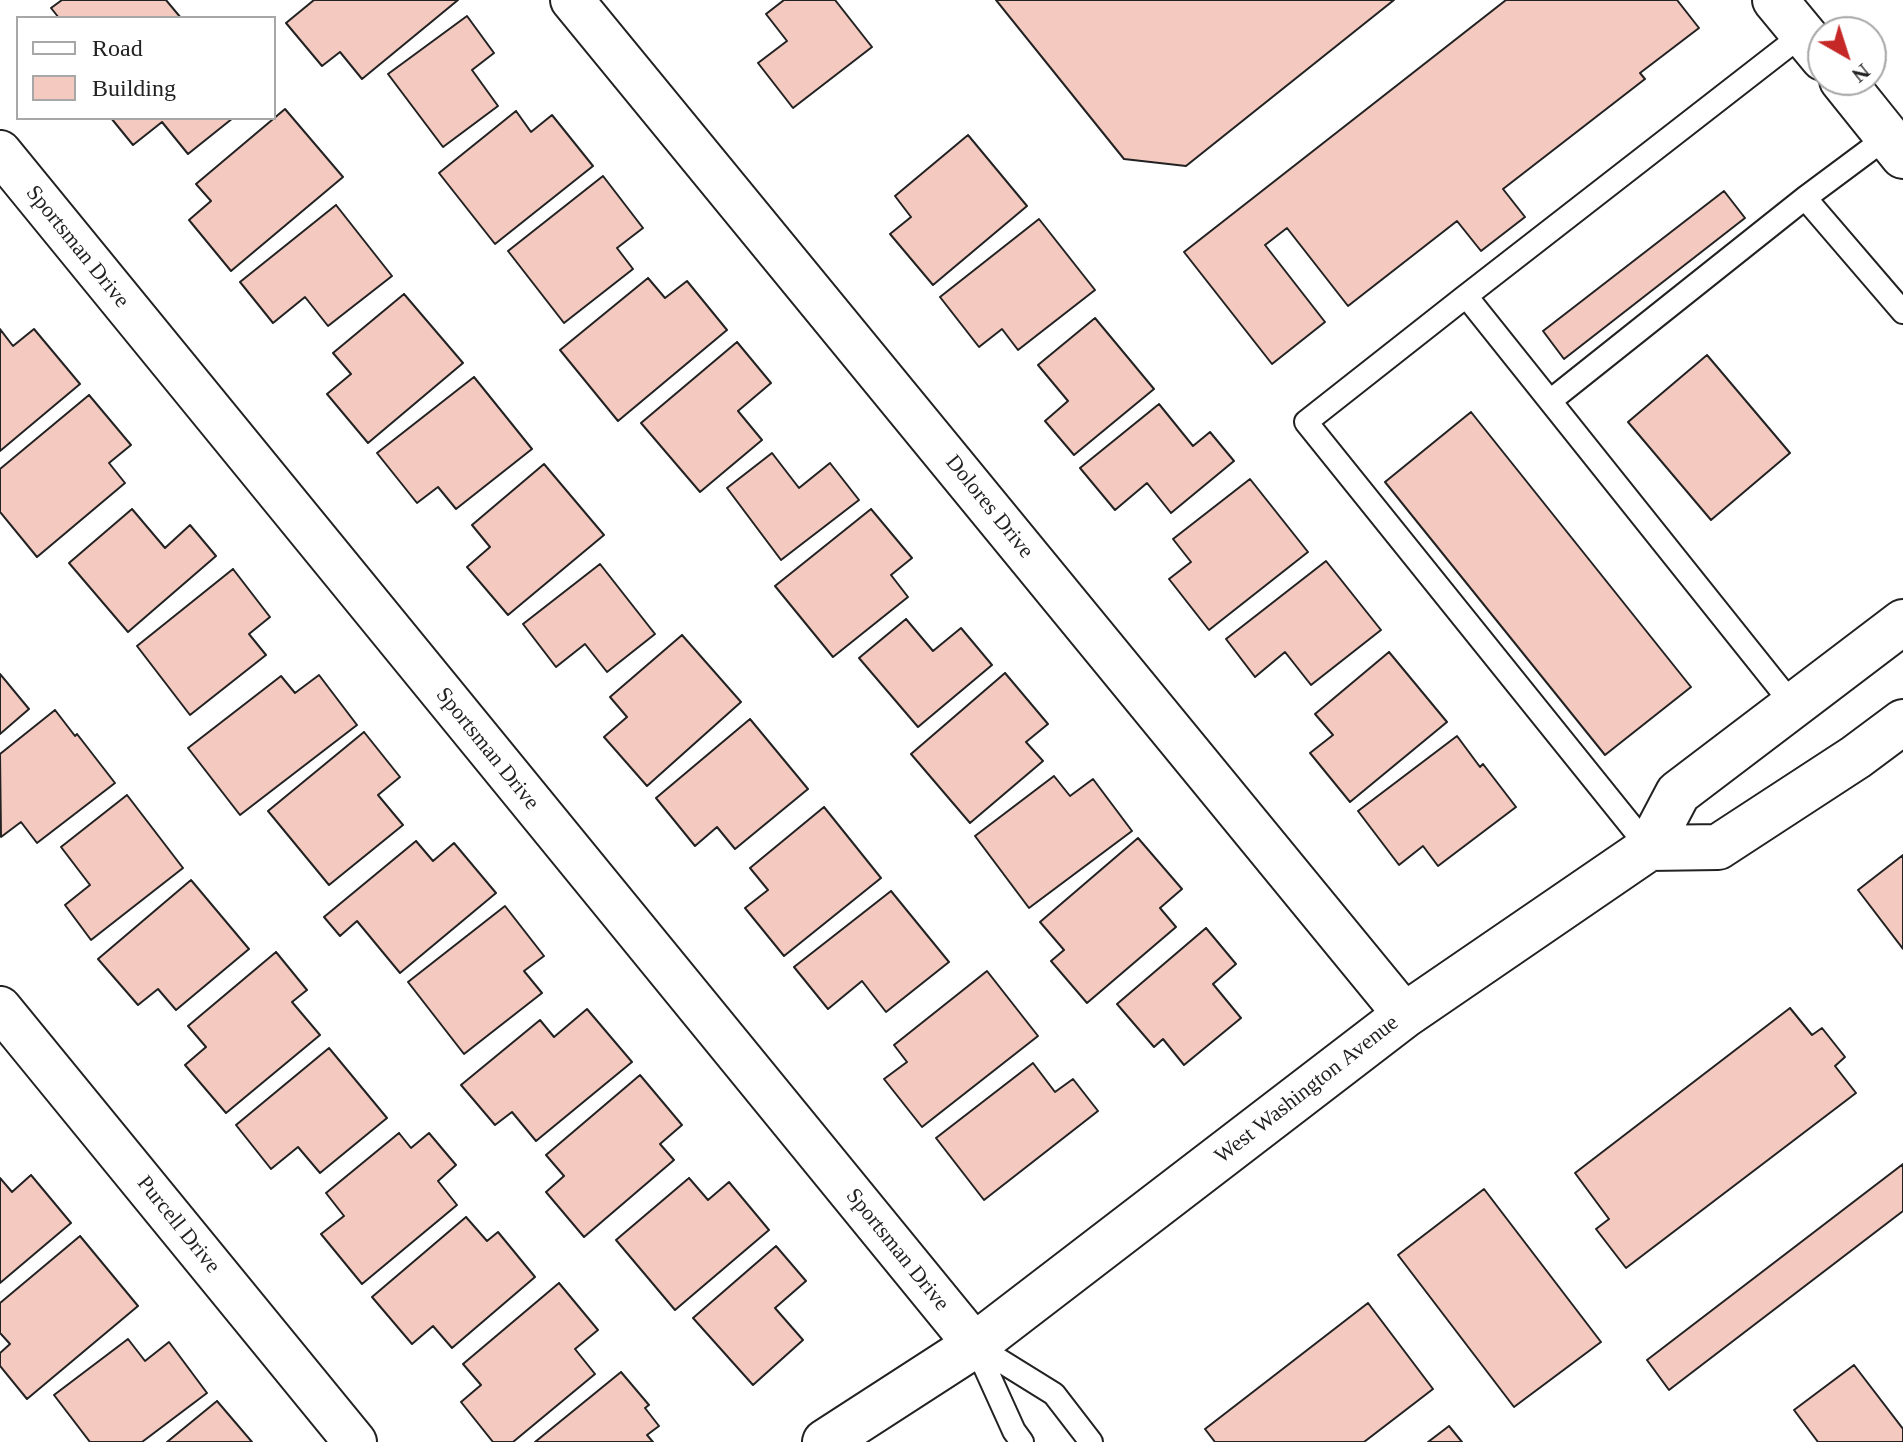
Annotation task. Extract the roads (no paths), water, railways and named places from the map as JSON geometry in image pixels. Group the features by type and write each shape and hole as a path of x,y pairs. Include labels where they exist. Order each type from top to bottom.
{"main road":[{"path":"1775,0 1807,39"},
{"path":"1855,96 1895,146"},
{"name":"West Washington Avenue","path":"825,1442 975,1345 1405,1015 1649,848 1678,793 1903,622"},
{"path":"1649,848 1718,847 1856,757 1903,722"},
{"name":"West Washington Avenue","path":"868,1442 975,1345"}],"street":[{"name":"Dolores Drive","path":"572,0 1405,1015"},
{"name":"Sportsman Drive","path":"0,152 975,1345"},
{"name":"Purcell Drive","path":"0,1008 355,1442"}],"lane":[{"path":"1649,848 1306,422 1466,296 1807,50"},
{"path":"1550,401 1805,198 1895,146"},
{"path":"1805,198 1903,312"},
{"path":"1466,296 1793,705"},
{"path":"975,1345 1014,1431 1022,1442"},
{"path":"975,1345 1054,1394 1091,1442"}]}
